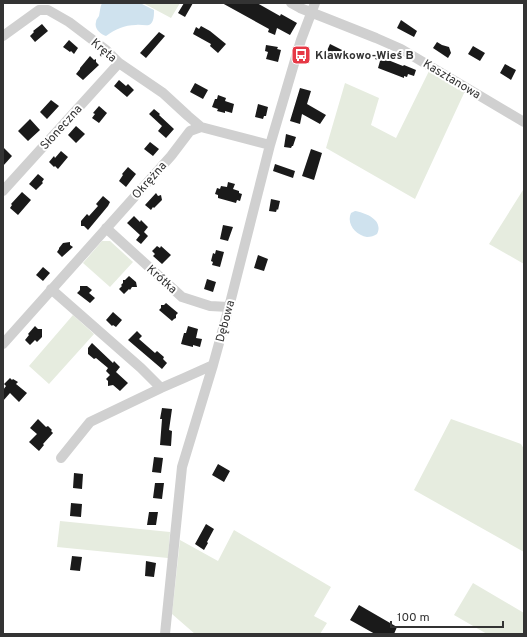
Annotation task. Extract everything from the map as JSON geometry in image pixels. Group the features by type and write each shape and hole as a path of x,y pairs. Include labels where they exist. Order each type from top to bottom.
{"street":[{"name":"Kasztanowa","path":"291,3 300,8 313,8 401,49 524,122"},
{"name":"Dębowa","path":"165,634 182,467 230,307 270,145 301,40 313,8"},
{"name":"Kręta","path":"3,36 39,10 48,10 69,22 106,50 120,63 163,93 201,127"},
{"name":"Słoneczna","path":"3,191 120,63"},
{"path":"201,127 270,145"},
{"name":"Okrężna","path":"3,344 171,156 190,131 201,127"},
{"name":"Krótka","path":"106,228 182,297 210,306 230,307"},
{"path":"51,289 161,388"},
{"path":"61,458 90,422 213,364"}],"shaded area":[{"path":"143,3 180,3 171,18"},
{"path":"429,71 465,91 415,199 326,148 345,83 379,98 371,125 396,138"},
{"path":"524,190 524,264 489,244"},
{"path":"102,241 110,241 133,262 110,287 83,263"},
{"path":"73,315 94,334 49,384 29,366"},
{"path":"451,419 521,444 524,449 524,552 414,490"},
{"path":"60,521 170,532 168,558 57,547"},
{"path":"234,530 331,587 314,616 327,623 320,634 195,634 172,614 180,540 218,561"},
{"path":"473,583 524,613 524,634 487,634 454,615"}],"water":[{"path":"102,3 140,3 154,10 153,21 149,25 128,26 117,29 106,36 97,29 96,26 96,21 99,16"},
{"path":"355,211 369,215 376,221 379,229 377,234 367,237 363,236 353,228 350,217 351,213"}],"building":[{"path":"184,3 193,3 185,17 178,13"},
{"path":"222,3 257,3 280,16 281,14 297,23 290,35 277,28 275,35 268,32 269,29"},
{"path":"401,20 417,31 414,37 397,28"},
{"path":"42,24 48,31 35,42 30,36 34,32 33,31"},
{"path":"201,26 210,31 226,44 218,53 210,46 211,44 193,34 196,27 199,29"},
{"path":"159,32 165,36 146,58 140,53"},
{"path":"69,40 78,48 74,54 63,47"},
{"path":"437,42 449,47 451,53 448,58 433,48"},
{"path":"330,44 346,52 343,59 326,53"},
{"path":"266,45 278,47 277,49 281,50 278,62 266,59 268,52 265,51"},
{"path":"473,46 485,53 480,61 468,54"},
{"path":"379,50 387,53 386,57 388,60 416,70 414,76 408,74 407,77 404,76 404,78 378,68 380,61 375,59"},
{"path":"90,56 94,60 96,59 96,62 99,65 83,80 76,74"},
{"path":"505,64 516,70 511,80 500,73"},
{"path":"119,80 126,86 128,84 134,90 127,97 114,86"},
{"path":"195,83 208,90 203,99 190,92"},
{"path":"300,88 311,91 307,104 326,115 320,124 302,114 300,124 290,121"},
{"path":"218,95 226,98 225,101 234,104 232,113 217,111 218,109 212,107"},
{"path":"51,100 59,106 47,119 40,112"},
{"path":"258,104 268,107 266,116 264,116 263,119 255,117"},
{"path":"99,106 107,113 99,123 92,118 95,114 93,113"},
{"path":"154,109 174,129 166,138 158,131 162,126 149,114"},
{"path":"30,119 40,130 28,141 18,131"},
{"path":"76,126 85,134 76,143 68,135"},
{"path":"286,134 296,137 291,148 284,147"},
{"path":"150,142 159,149 153,156 144,149"},
{"path":"3,147 12,156 3,166"},
{"path":"311,149 322,153 314,180 302,176"},
{"path":"61,151 68,157 58,169 49,162"},
{"path":"275,164 295,171 293,178 273,171"},
{"path":"128,167 136,174 126,187 119,181 123,175 122,174"},
{"path":"38,174 44,179 42,182 43,183 36,190 29,184"},
{"path":"228,182 235,184 233,189 242,194 240,201 237,200 236,203 218,198 218,195 215,194 217,188 220,189 221,186 227,187"},
{"path":"22,192 31,200 18,215 10,208 12,205 11,204"},
{"path":"156,193 158,196 161,195 162,200 151,210 145,205"},
{"path":"103,196 110,202 108,206 88,230 84,226 81,226 81,221 87,214 89,216 98,206 96,204"},
{"path":"271,199 280,201 276,212 269,211"},
{"path":"134,216 148,227 144,232 148,236 141,244 136,240 140,235 127,223"},
{"path":"223,225 233,227 228,241 220,239"},
{"path":"70,242 70,245 73,247 62,257 57,252 59,248 63,243"},
{"path":"157,246 160,248 161,246 171,255 162,264 153,256 155,254 152,251"},
{"path":"216,250 224,252 220,267 212,265 213,262 211,261 213,253 215,254"},
{"path":"258,255 268,259 264,271 254,268"},
{"path":"43,267 50,273 43,281 36,275"},
{"path":"129,276 136,282 137,287 132,287 124,294 119,289 122,286 123,280"},
{"path":"207,279 216,282 213,292 204,289"},
{"path":"80,286 87,286 92,290 89,293 95,298 90,303 77,293 80,290"},
{"path":"166,303 178,313 176,318 172,321 159,310 161,305"},
{"path":"113,312 122,320 116,327 113,325 112,326 106,320"},
{"path":"35,326 38,329 42,329 42,337 37,342 35,340 30,345 25,340"},
{"path":"188,326 198,329 196,338 202,339 200,347 181,344"},
{"path":"137,331 142,336 139,339 155,353 157,351 164,357 163,359 167,363 162,369 128,340"},
{"path":"92,343 113,363 114,361 120,367 116,372 128,383 120,391 113,385 108,386 108,381 106,379 110,375 106,371 108,368 96,358 94,359 88,354 88,348"},
{"path":"10,378 18,382 16,384 27,393 19,402 10,393 3,401 3,390 6,386 4,384"},
{"path":"162,408 172,409 169,430 172,431 171,446 160,445 162,419 160,419"},
{"path":"38,419 46,427 48,426 53,433 39,451 29,442 37,434 30,428"},
{"path":"154,457 163,458 161,473 152,472"},
{"path":"218,464 230,471 224,482 212,475"},
{"path":"74,473 83,474 82,489 73,488"},
{"path":"155,483 164,483 162,499 153,498"},
{"path":"71,503 82,504 81,517 70,516"},
{"path":"149,512 158,512 156,525 147,525"},
{"path":"206,524 214,529 204,550 195,544"},
{"path":"72,556 82,557 80,571 70,570"},
{"path":"146,561 156,563 154,577 145,576"},
{"path":"359,605 397,627 394,634 375,634 350,620"}],"place":[{"name":"Klawkowo-Wieś B","path":"301,55"}]}
